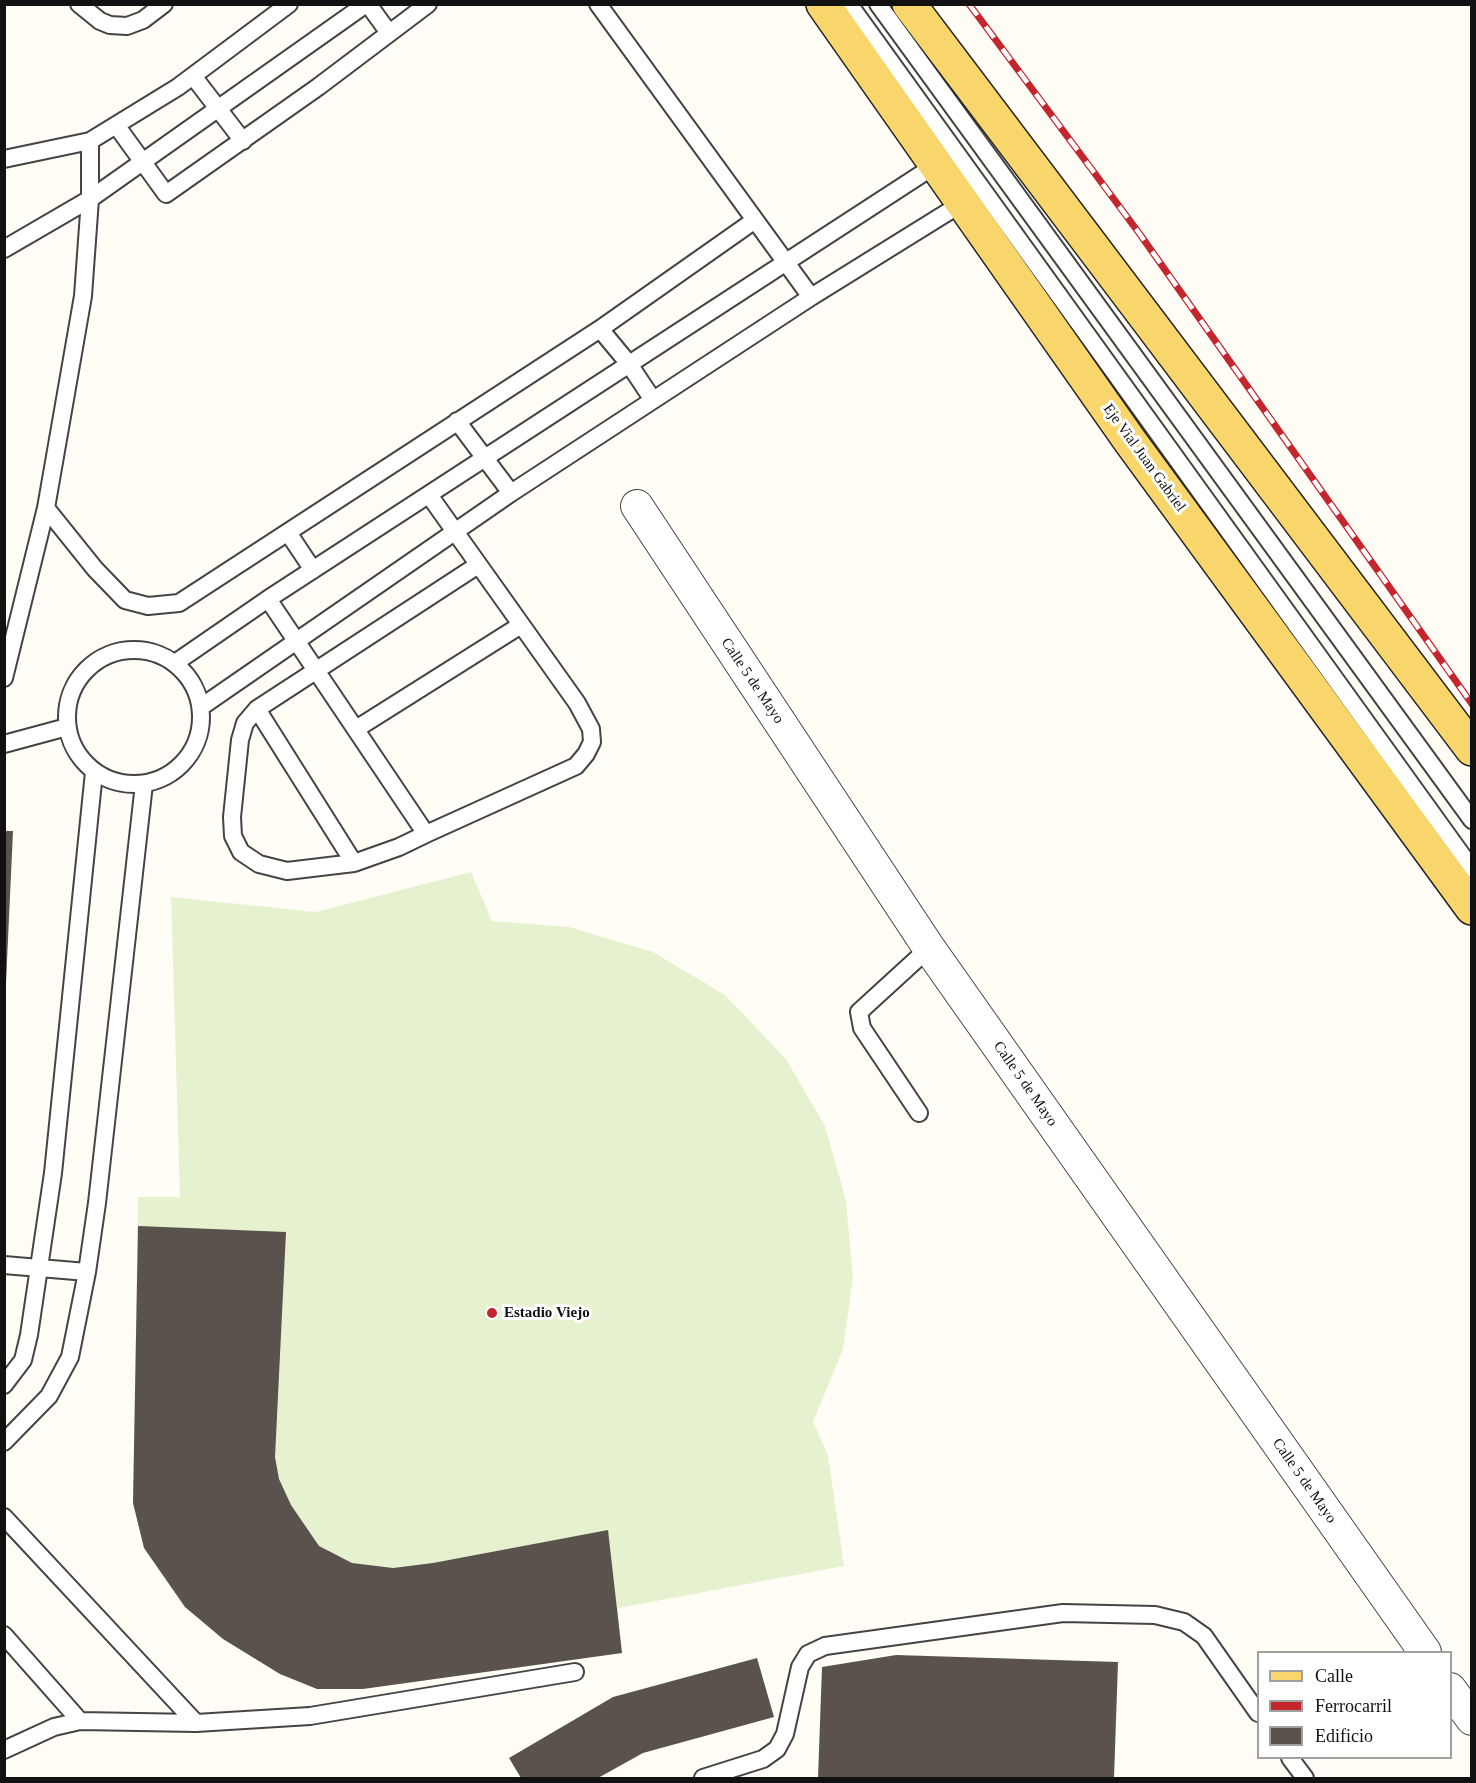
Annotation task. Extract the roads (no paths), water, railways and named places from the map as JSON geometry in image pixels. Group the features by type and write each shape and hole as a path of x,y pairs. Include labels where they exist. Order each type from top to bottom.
{"main road":[{"name":"Eje Vial Juan Gabriel","path":"822,4 964,202 1130,441 1472,908"},
{"path":"909,4 1472,749"}],"street":[{"name":"Calle 5 de Mayo","path":"637,506 930,948 1424,1651"},
{"path":"1452,1692 1472,1719"}],"lane":[{"path":"79,4 100,21 110,25 127,26 142,20 164,4"},
{"path":"4,159 90,141 193,76 289,4"},
{"path":"4,249 90,199 367,4 389,33"},
{"path":"116,125 166,194 243,141 428,4"},
{"path":"598,4 811,297"},
{"path":"849,4 1472,869"},
{"path":"878,4 1472,820"},
{"path":"193,76 243,141"},
{"path":"4,678 46,508 83,296 90,199 90,141"},
{"path":"175,663 268,599 937,164"},
{"path":"201,707 511,493 811,297 964,202"},
{"path":"46,508 95,569 125,600 147,606 179,603 289,534 457,421 600,329 755,220"},
{"path":"600,329 629,364 653,400"},
{"path":"457,421 511,493"},
{"path":"429,495 577,704 591,729 591,742 586,754 576,766 399,847 354,863 287,871 260,864 241,852 233,836 232,817 236,761 245,723 257,709 478,565"},
{"path":"289,534 314,570"},
{"path":"268,599 426,834"},
{"path":"356,729 521,626"},
{"path":"142,650 159,654 175,663 187,675 196,690 201,707 197,742 189,757 169,774 144,784 126,784 109,780 94,772 81,759 72,744 67,727 71,692 79,677 92,664 107,655 124,651 142,650"},
{"path":"257,709 354,863"},
{"path":"4,744 67,727"},
{"path":"5,1385 23,1360 52,1173 94,772"},
{"path":"4,1442 49,1396 62,1378 70,1357 87,1272 144,784"},
{"path":"919,1113 862,1028 859,1012 930,948"},
{"path":"4,1265 87,1272"},
{"path":"4,1517 196,1723"},
{"path":"703,1779 763,1759 777,1749 785,1734 800,1667 808,1654 825,1646 1062,1613 1155,1615 1184,1622 1204,1636 1257,1712"},
{"path":"4,1635 80,1721"},
{"path":"4,1750 54,1727 80,1721 196,1723 310,1716 575,1672"},
{"path":"1291,1759 1305,1779"}],"railway":[{"path":"969,4 1139,233 1472,704"}],"place":[{"name":"Estadio Viejo","path":"492,1313"}]}
